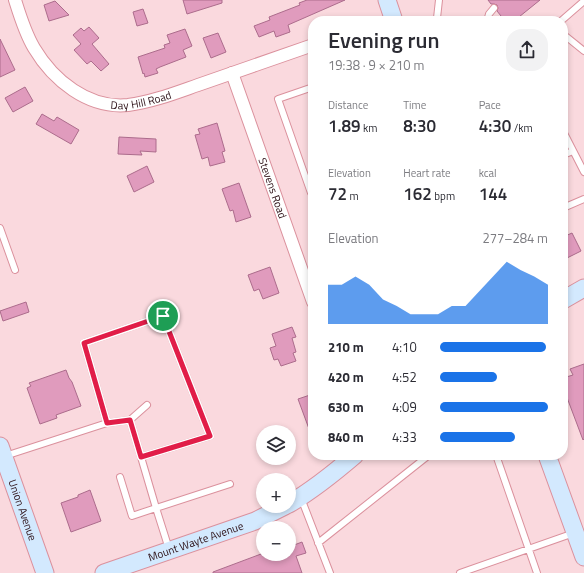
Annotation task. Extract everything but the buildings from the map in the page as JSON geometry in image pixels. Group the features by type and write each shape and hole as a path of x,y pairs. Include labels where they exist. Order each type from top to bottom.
{"street":[{"name":"Day Hill Road","path":"15,0 27,34 41,59 60,81 72,90 96,102 126,105 143,102 308,47"},
{"path":"387,0 389,16"},
{"name":"Stevens Road","path":"232,73 308,288"},
{"path":"568,297 584,288"},
{"name":"Union Avenue","path":"2,451 45,573"},
{"path":"296,499 349,460"},
{"path":"549,460 579,537 584,557"},
{"name":"Mount Wayte Avenue","path":"112,572 170,550 255,521 271,513"}],"lane":[{"path":"436,16 438,0"},
{"path":"566,16 584,1"},
{"path":"488,16 494,8"},
{"path":"568,38 584,51"},
{"path":"308,89 278,99 308,184"},
{"path":"568,141 584,172"},
{"path":"568,153 573,151"},
{"path":"568,206 584,199"},
{"path":"0,228 15,270"},
{"path":"107,423 84,343 163,316 210,436 141,457"},
{"path":"2,451 107,423 130,420 147,405"},
{"path":"130,420 170,550"},
{"path":"318,542 423,460"},
{"path":"498,460 537,573"},
{"path":"120,478 132,516 230,484"},
{"path":"296,502 318,542 330,573"},
{"path":"460,573 529,549 579,537"}],"route":[{"path":"163,316 210,436 141,457 130,420 107,423 84,343 163,316"}]}
